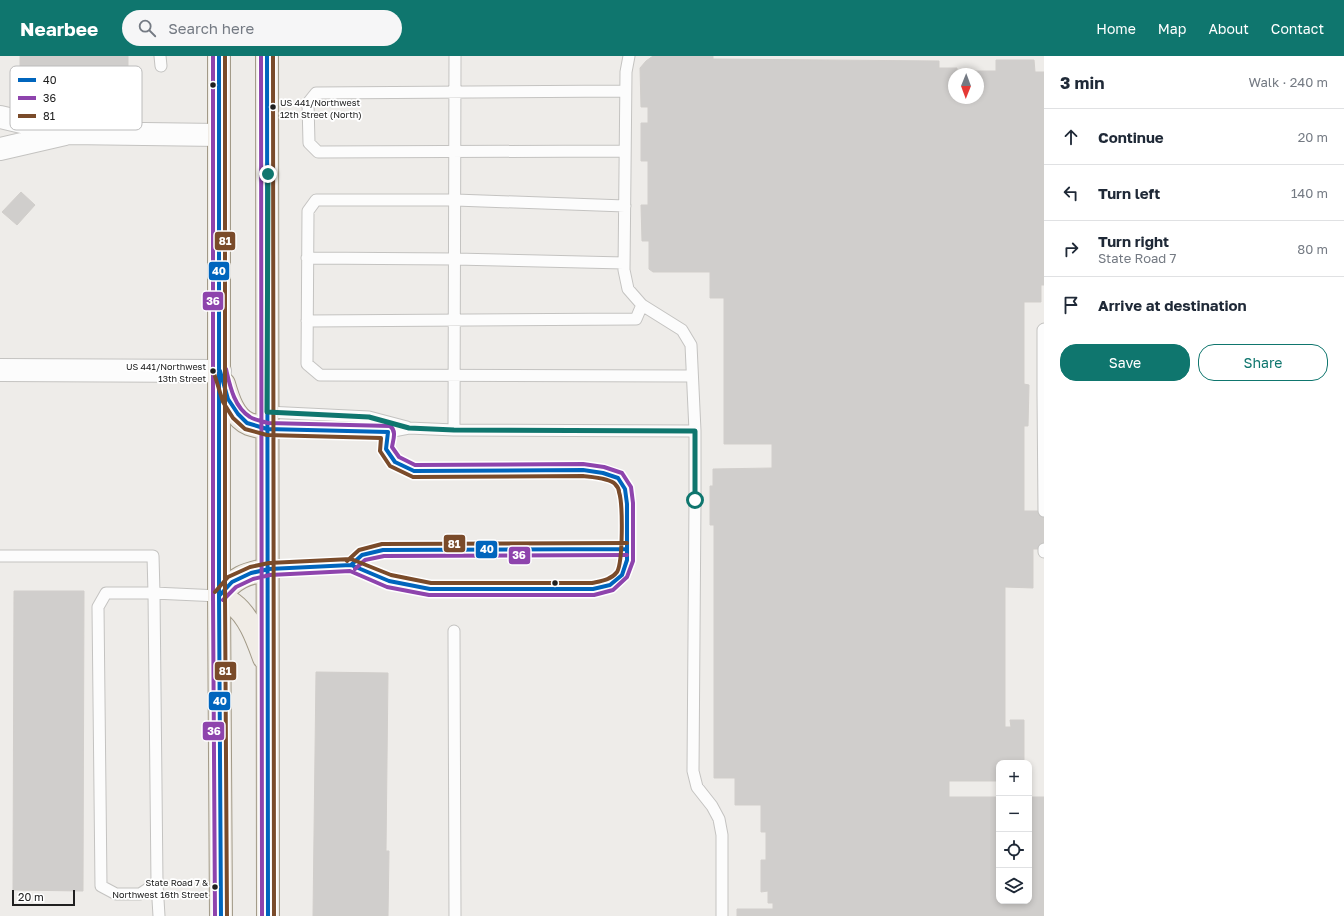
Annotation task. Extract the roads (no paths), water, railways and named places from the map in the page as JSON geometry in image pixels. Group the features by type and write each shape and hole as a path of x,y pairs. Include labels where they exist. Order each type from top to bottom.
{"main road":[{"path":"219,56 219,596 221,916"},
{"path":"267,56 267,420 269,569 268,916"},
{"path":"220,371 228,399 238,414 247,423 267,420"},
{"path":"219,596 232,582 251,573 269,569"},
{"path":"219,596 234,604 245,618 256,636 268,666"}],"street":[{"path":"0,117 10,119"},
{"path":"56,130 69,133 219,135"},
{"path":"0,149 69,133"},
{"path":"0,370 220,371"}],"lane":[{"path":"454,430 455,56"},
{"path":"629,56 625,91 624,263 628,289 642,305 682,330 691,346 695,431 693,771 696,787 712,806 719,819 722,835 722,916"},
{"path":"625,91 316,93 308,103 309,143 318,152 625,151"},
{"path":"625,206 455,200 316,200 308,211 307,364 320,375 692,376"},
{"path":"308,258 455,259 624,263"},
{"path":"307,321 636,319 642,305"},
{"path":"1044,329 1044,511"},
{"path":"267,420 369,417 409,428 454,430 695,431"},
{"path":"267,420 388,432 409,428"},
{"path":"269,569 351,565 389,581 430,589 593,589 610,586 622,574 627,560 627,504 625,489 618,478 603,473 583,470 414,471 395,462 386,449 388,432"},
{"path":"351,565 362,555 383,550 627,549"},
{"path":"0,556 153,556 157,883 159,916"},
{"path":"157,883 140,894 116,894 101,886 98,606 106,593 154,593 219,596"},
{"path":"454,631 455,916"}],"place":[{"name":"US 441/Northwest 12th Street (North)","path":"273,107"},
{"name":"US 441/Northwest 13th Street","path":"213,371"},
{"name":"State Road 7 & Northwest 16th Street","path":"215,887"}]}
